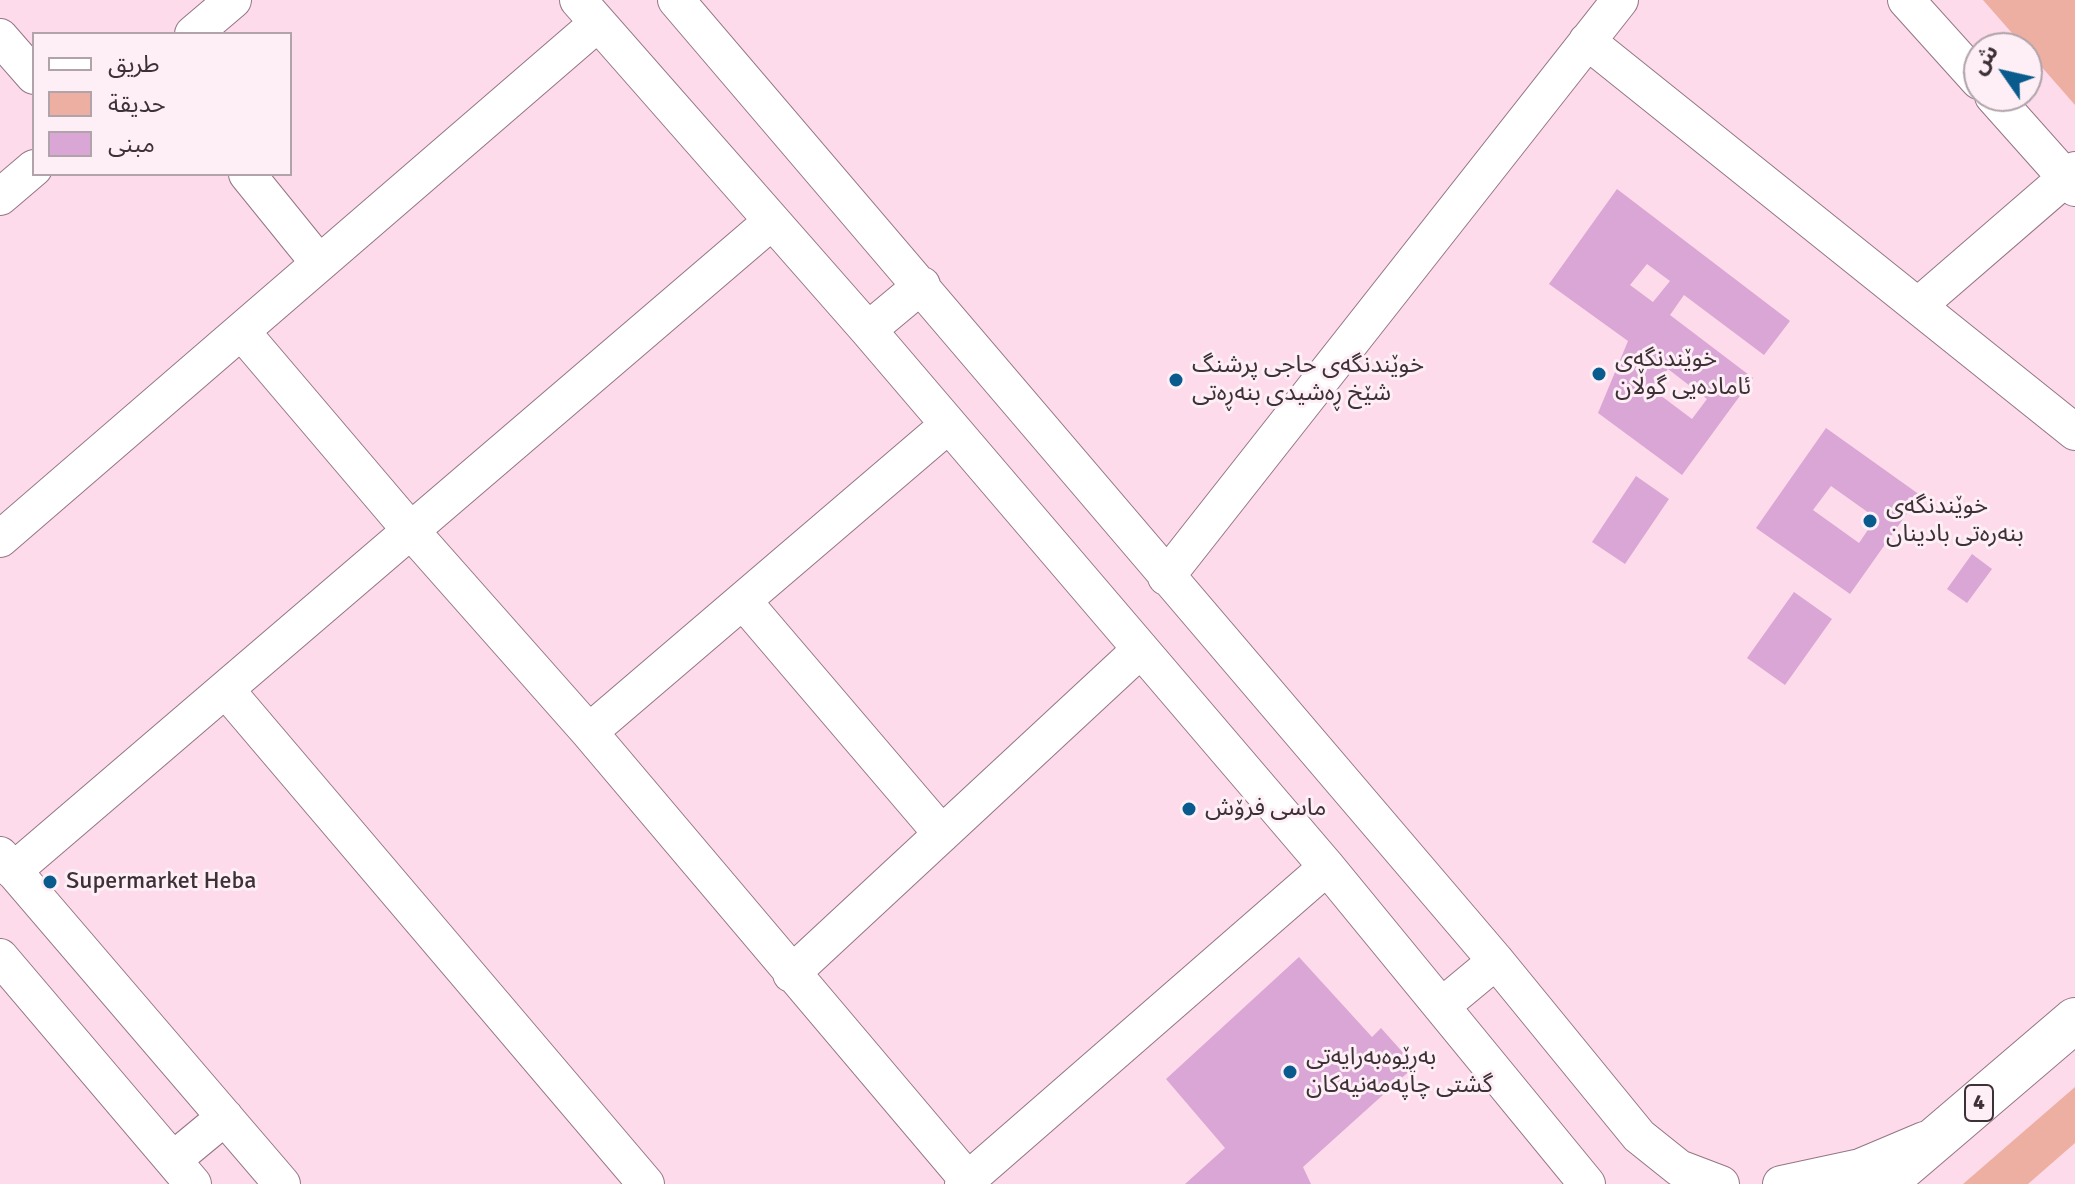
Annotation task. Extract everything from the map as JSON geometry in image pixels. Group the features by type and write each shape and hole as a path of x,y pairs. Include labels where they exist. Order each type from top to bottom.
{"highway":[{"name":"4","path":"1883,1184 2075,1020"}],"street":[{"path":"195,32 233,0"},
{"path":"676,0 1496,961 1639,1136 1679,1168 1721,1184"},
{"path":"1166,577 1620,0"},
{"path":"1906,0 1963,63"},
{"path":"0,539 319,263 588,12 868,330 1139,651 1327,867 1587,1184"},
{"path":"0,37 32,74"},
{"path":"1587,41 2075,432"},
{"path":"1919,305 2072,179 2008,112"},
{"path":"0,197 32,170"},
{"path":"249,176 319,263"},
{"path":"282,1184 6,863 226,690 771,222"},
{"path":"868,330 922,285"},
{"path":"241,331 412,532 589,732 965,1182 1327,867"},
{"path":"589,732 947,426"},
{"path":"743,601 942,834"},
{"path":"791,974 1139,651"},
{"path":"226,690 646,1184"},
{"path":"0,957 183,1172 225,1117"},
{"path":"1443,1005 1496,961"},
{"path":"1781,1184 1860,1167 1948,1130"}],"green space":[{"path":"1983,0 2075,0 2075,105 2043,68 2043,32 2011,32"},
{"path":"2075,1087 2075,1143 2028,1184 1963,1184"}],"building":[{"path":"1617,189 1790,321 1764,355 1684,295 1670,315 1753,378 1682,475 1598,413 1628,341 1549,284","holes":["1647,264 1670,281 1653,302 1630,285","1668,369 1707,399 1692,419 1652,389"]},
{"path":"1826,428 1920,495 1850,594 1756,528","holes":["1831,486 1876,518 1859,543 1813,510"]},
{"path":"1636,476 1669,499 1625,564 1592,542"},
{"path":"1972,554 1992,569 1967,603 1947,589"},
{"path":"1794,592 1832,619 1785,685 1747,658"},
{"name":"بەڕێوەبەرایەتی گشتی چاپەمەنیەکان","path":"1299,957 1372,1037 1381,1028 1415,1066 1303,1167 1311,1184 1185,1184 1225,1148 1166,1079"}],"place":[{"name":"خوێندنگەی ئامادەیی گوڵان","path":"1599,374"},
{"name":"خوێندنگەی حاجی پرشنگ شێخ ڕەشیدی بنەڕەتی","path":"1176,380"},
{"name":"خوێندنگەی بنەرەتی بادینان","path":"1870,521"},
{"name":"ماسی فرۆش","path":"1189,809"},
{"name":"Supermarket Heba","path":"50,882"},
{"name":"بەڕێوەبەرایەتی گشتی چاپەمەنیەکان","path":"1290,1072"}]}
